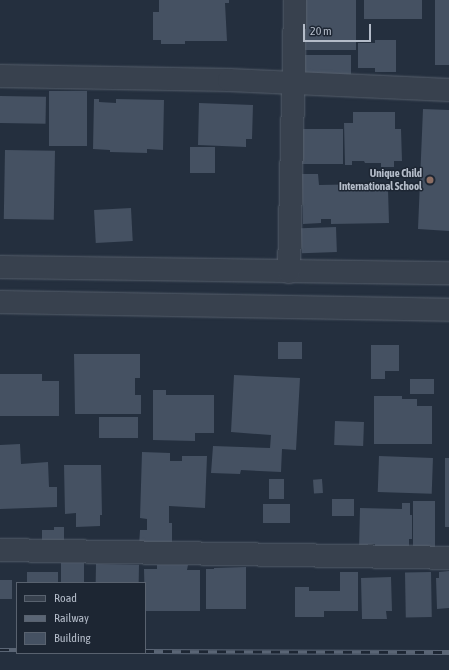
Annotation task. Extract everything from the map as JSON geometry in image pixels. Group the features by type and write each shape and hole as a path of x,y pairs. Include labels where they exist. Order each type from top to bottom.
{"street":[{"path":"289,272 295,0"},
{"path":"0,76 229,80 449,90"},
{"path":"0,267 449,273"},
{"path":"0,302 449,310"},
{"path":"0,550 449,558"}],"building":[{"path":"159,0 229,0 229,3 225,3 227,41 185,41 185,44 161,44 161,40 153,40 153,12 159,12"},
{"path":"305,0 356,0 356,50 305,50"},
{"path":"364,0 422,0 422,19 364,19"},
{"path":"435,0 449,0 449,65 435,65"},
{"path":"375,40 396,40 396,72 375,72 375,68 358,68 358,43 375,43"},
{"path":"301,55 351,55 351,80 301,80"},
{"path":"49,91 87,91 87,146 49,146"},
{"path":"0,96 46,97 46,124 0,123"},
{"path":"94,99 99,99 99,102 116,103 116,99 164,100 163,150 147,149 147,153 110,152 110,150 93,149"},
{"path":"199,103 253,105 252,139 246,139 246,147 198,145"},
{"path":"423,109 449,110 449,231 418,229"},
{"path":"353,112 395,112 395,129 401,129 402,161 394,161 394,167 381,167 381,163 365,163 364,161 352,161 352,165 345,165 344,123 353,123"},
{"path":"301,129 343,129 343,164 301,164"},
{"path":"190,147 215,147 215,173 190,173"},
{"path":"5,150 55,151 54,220 4,219"},
{"path":"302,174 318,174 319,185 370,184 371,189 388,189 389,223 331,224 331,219 321,219 321,223 303,224"},
{"path":"131,208 133,241 96,243 94,210"},
{"path":"336,227 337,252 302,253 301,228"},
{"path":"278,342 302,342 302,359 278,359"},
{"path":"371,345 399,345 399,371 385,371 385,379 371,379"},
{"path":"74,354 140,354 140,378 135,378 135,395 141,395 141,414 75,414"},
{"path":"0,374 42,374 42,381 59,381 59,416 0,416"},
{"path":"234,375 300,378 296,450 282,449 281,472 241,470 240,474 211,473 213,446 270,448 271,435 231,432"},
{"path":"410,379 434,379 434,394 410,394"},
{"path":"153,390 166,390 166,395 214,395 214,433 195,433 195,441 153,440"},
{"path":"374,396 402,396 402,399 417,399 417,406 432,406 432,444 374,444"},
{"path":"99,417 138,417 138,438 99,438"},
{"path":"335,421 364,422 363,446 334,445"},
{"path":"20,444 21,464 48,462 49,487 57,487 57,507 0,509 0,445"},
{"path":"142,452 170,453 170,461 182,461 182,456 207,456 205,508 169,506 169,523 172,523 172,547 139,546 140,530 147,530 147,519 140,518"},
{"path":"379,456 433,458 432,494 378,492"},
{"path":"445,458 449,458 449,527 445,527"},
{"path":"64,465 101,465 102,515 100,515 100,526 76,527 76,513 65,514"},
{"path":"269,479 284,479 284,499 269,499"},
{"path":"322,479 323,493 314,494 313,480"},
{"path":"332,499 354,499 354,516 332,516"},
{"path":"413,501 435,501 435,550 413,550"},
{"path":"402,503 410,503 410,515 412,515 412,539 409,539 409,551 375,551 375,544 368,544 368,551 359,550 360,508 402,509"},
{"path":"263,504 290,504 290,523 263,523"},
{"path":"54,527 64,527 64,546 42,546 42,530 54,530"},
{"path":"61,563 84,563 84,582 61,582"},
{"path":"96,564 139,565 139,582 96,582"},
{"path":"157,565 188,565 187,570 200,570 200,611 146,611 146,582 144,582 144,569 157,569"},
{"path":"246,567 246,609 206,609 206,569"},
{"path":"449,571 449,608 437,609 436,578 439,578 439,572"},
{"path":"27,572 58,572 58,582 27,582"},
{"path":"340,572 358,572 358,611 324,611 324,617 295,617 295,587 309,587 309,591 340,591"},
{"path":"405,572 431,572 432,617 406,617"},
{"path":"391,577 392,611 386,611 387,619 362,619 361,578"},
{"path":"0,580 12,580 12,599 0,599"}],"railway":[{"path":"0,650 16,650"},
{"path":"146,651 449,652"}],"place":[{"name":"Unique Child International School","path":"430,180"}]}
